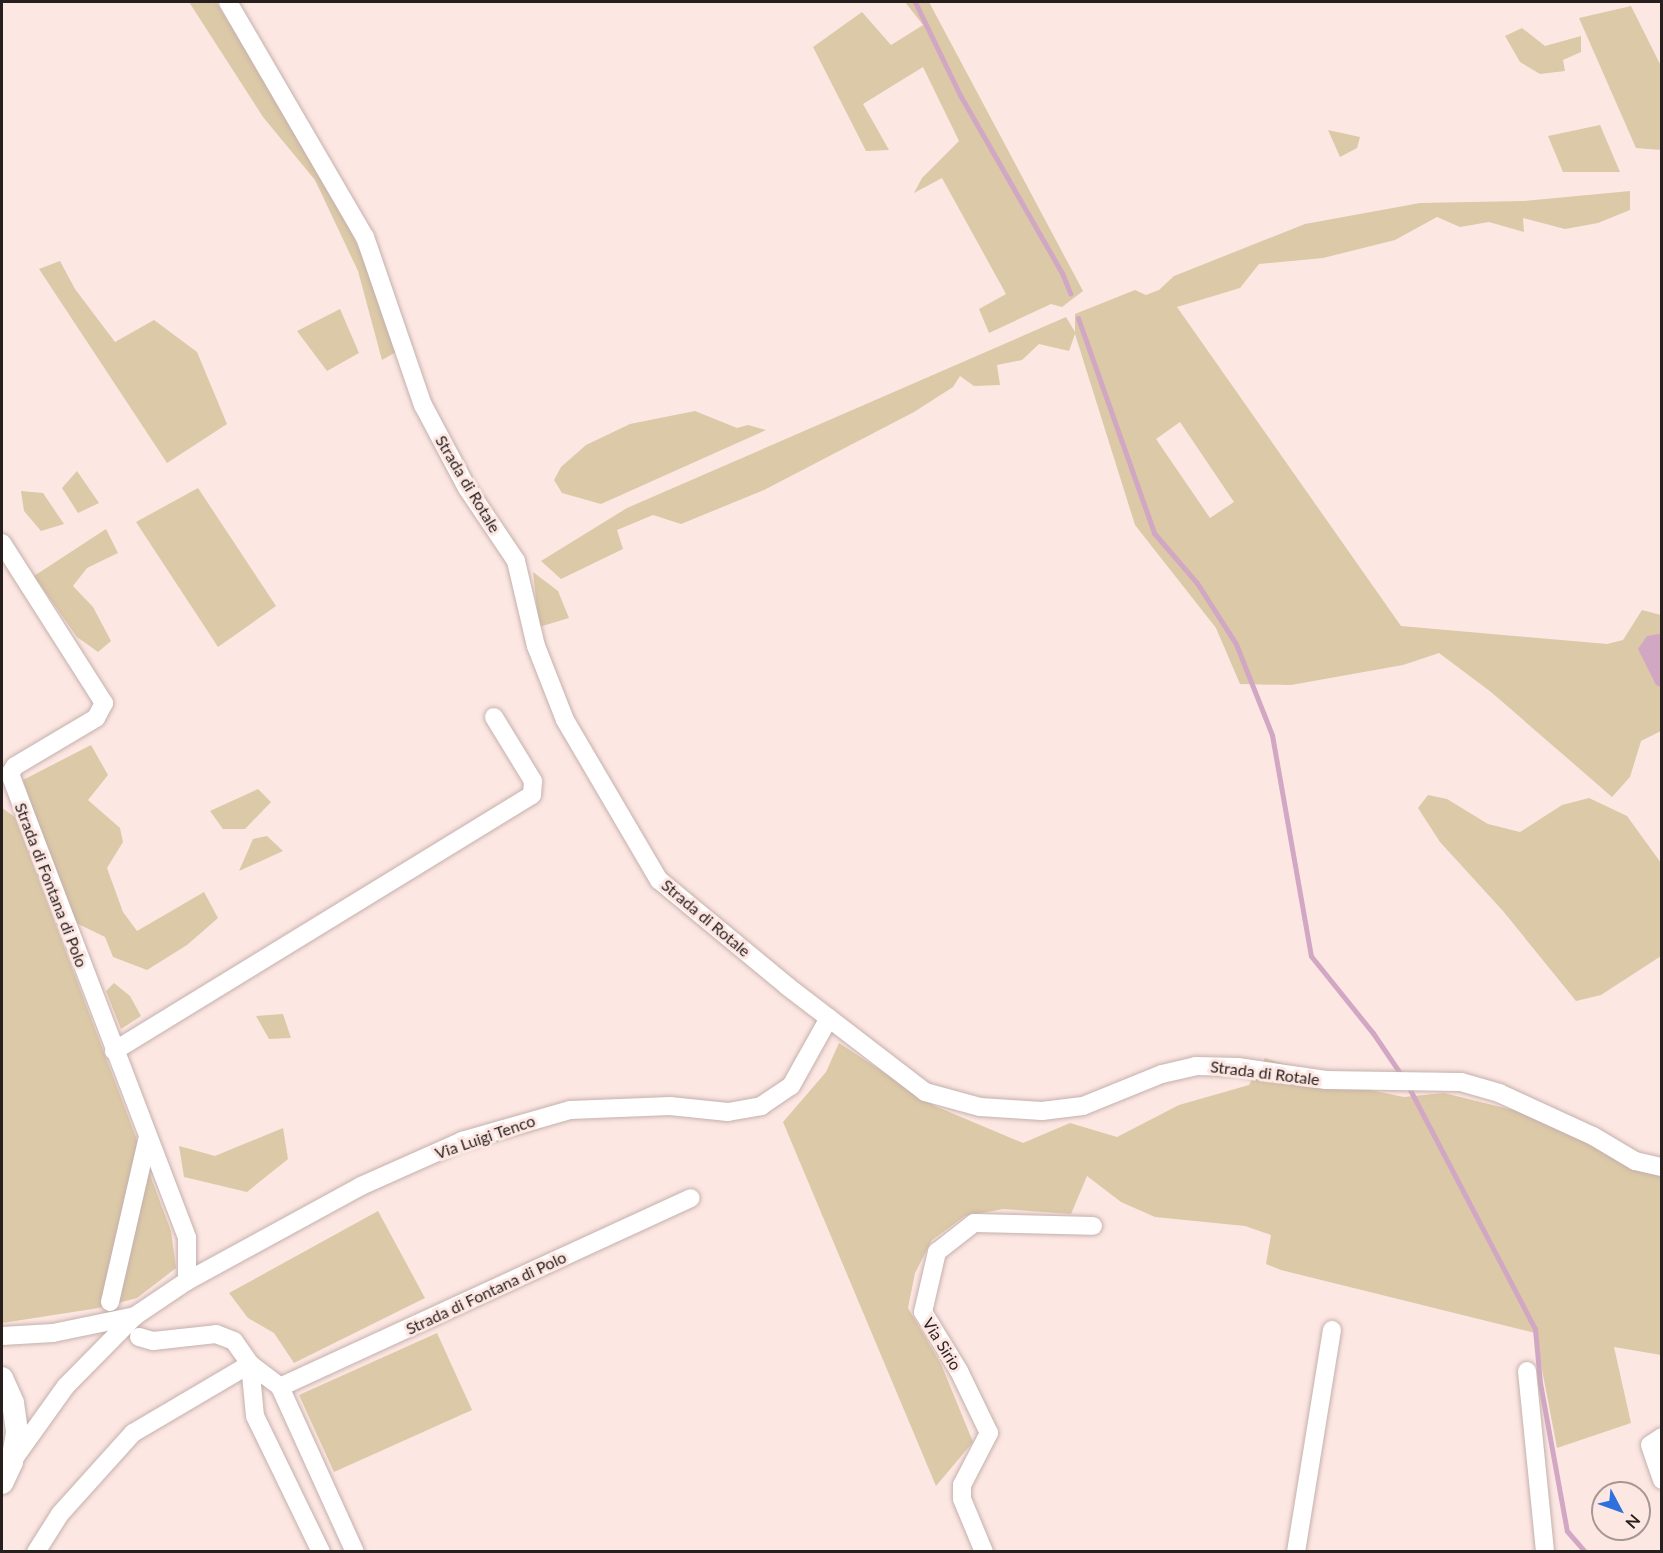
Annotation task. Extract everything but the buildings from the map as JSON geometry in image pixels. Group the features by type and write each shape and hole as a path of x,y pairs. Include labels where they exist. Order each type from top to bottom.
{"street":[{"name":"Strada di Rotale","path":"228,2 365,237 423,405 467,488 516,561 536,646 565,720 659,880 829,1018 925,1092 980,1107 1042,1111 1083,1106 1162,1074 1196,1066 1238,1067 1326,1080 1461,1082 1499,1093 1593,1136 1635,1161 1662,1167"},
{"name":"Strada di Fontana di Polo","path":"2,543 104,703 96,718 15,766 6,776 187,1238 187,1281"},
{"path":"114,1051 532,795 533,781 494,717"},
{"name":"Via Luigi Tenco","path":"12,1462 66,1386 135,1316 187,1281 361,1186 462,1141 570,1110 670,1106 728,1112 762,1106 791,1086 829,1018"},
{"path":"110,1302 147,1140"},
{"name":"Strada di Fontana di Polo","path":"280,1387 691,1198"},
{"name":"Via Sirio","path":"984,1551 962,1499 962,1485 989,1434 959,1371 923,1312 937,1252 974,1223 1093,1226"},
{"name":"Via Luigi Tenco","path":"2,1336 53,1333 135,1316"},
{"path":"1296,1551 1332,1330"},
{"path":"139,1337 153,1341 216,1334 234,1341 250,1364 280,1387 355,1551"},
{"path":"36,1551 60,1514 133,1433 250,1364"},
{"path":"250,1364 255,1416 321,1551"},
{"path":"1527,1371 1545,1551"},
{"path":"2,1378 13,1403 17,1432 2,1500"},
{"path":"1662,1437 1650,1444 1662,1480"},
{"path":"2,1483 12,1462"}],"shaded area":[{"path":"189,2 216,2 323,175 366,263 396,352 382,360 358,271 315,180 263,117"},
{"path":"905,2 929,2 1083,291 1062,307 1051,304 989,333 979,309 1006,294 942,178 914,193 922,178 959,141 923,67 863,104 889,150 866,151 813,47 862,12 891,45 923,25"},
{"path":"1631,6 1661,66 1661,150 1636,148 1579,18"},
{"path":"1522,28 1545,46 1581,36 1581,52 1563,60 1565,71 1540,74 1520,62 1505,36"},
{"path":"1600,125 1620,172 1563,172 1548,136"},
{"path":"1328,130 1360,137 1357,148 1340,157"},
{"path":"1630,191 1630,210 1598,223 1565,229 1523,218 1524,232 1489,222 1460,227 1437,217 1395,240 1323,258 1259,264 1240,288 1177,307 1401,626 1607,644 1623,640 1642,610 1661,615 1661,731 1641,741 1630,777 1612,797 1491,692 1439,653 1403,665 1291,685 1240,684 1216,628 1135,525 1075,334 1069,351 1039,344 1022,360 997,365 1000,385 974,386 960,376 953,387 914,412 764,490 681,524 653,515 617,530 623,549 561,579 541,561 627,508 1066,317 1075,332 1075,314 1135,290 1146,295 1159,290 1174,276 1305,224 1420,203 1523,201","holes":["1180,422 1234,502 1210,518 1156,439"]},
{"path":"60,261 75,289 115,342 154,320 197,352 227,424 167,463 39,269"},
{"path":"340,309 359,353 327,371 297,331"},
{"path":"695,411 737,428 748,425 766,430 601,504 562,493 554,480 561,467 586,445 630,424"},
{"path":"77,471 99,503 78,513 62,488"},
{"path":"198,488 276,606 218,647 136,522"},
{"path":"21,491 43,493 64,524 41,531 24,511"},
{"path":"106,529 118,553 87,568 73,586 93,607 111,641 98,652 77,637 34,576"},
{"path":"533,572 558,591 569,618 539,627"},
{"path":"1660,634 1662,636 1661,687 1656,685 1638,649 1647,636"},
{"path":"91,745 108,775 88,800 120,828 123,842 107,868 123,912 137,931 204,892 218,918 187,945 147,970 113,957 105,937 72,921 23,780"},
{"path":"258,789 271,802 245,829 223,829 210,811"},
{"path":"1428,795 1447,799 1488,824 1520,832 1562,805 1589,798 1627,816 1661,863 1661,956 1601,995 1576,1001 1503,911 1440,842 1418,808"},
{"path":"2,808 15,817 171,1231 176,1268 137,1298 99,1308 2,1323"},
{"path":"267,836 283,851 239,871 253,839"},
{"path":"114,983 130,996 141,1016 121,1029 106,991"},
{"path":"283,1014 291,1038 269,1039 256,1016"},
{"path":"839,1043 935,1106 1023,1143 1070,1123 1117,1137 1179,1105 1249,1085 1265,1058 1355,1087 1404,1097 1444,1093 1525,1113 1661,1175 1661,1355 1614,1347 1631,1423 1557,1448 1535,1333 1281,1270 1266,1264 1271,1235 1245,1226 1155,1217 1121,1202 1087,1176 1071,1214 1003,1209 965,1216 932,1240 915,1273 908,1308 941,1364 973,1442 936,1486 783,1122 826,1072"},
{"path":"283,1128 288,1159 247,1192 184,1177 179,1146 215,1156"},
{"path":"378,1211 425,1298 294,1363 274,1333 248,1318 229,1293"},
{"path":"437,1333 472,1410 334,1472 299,1395"}],"waterway":[{"path":"915,2 960,95 1062,273 1070,293"},
{"path":"1078,318 1154,533 1197,583 1236,644 1272,735 1311,956 1373,1033 1402,1076"},
{"path":"1407,1084 1535,1329 1540,1383 1567,1531 1585,1552"}]}
